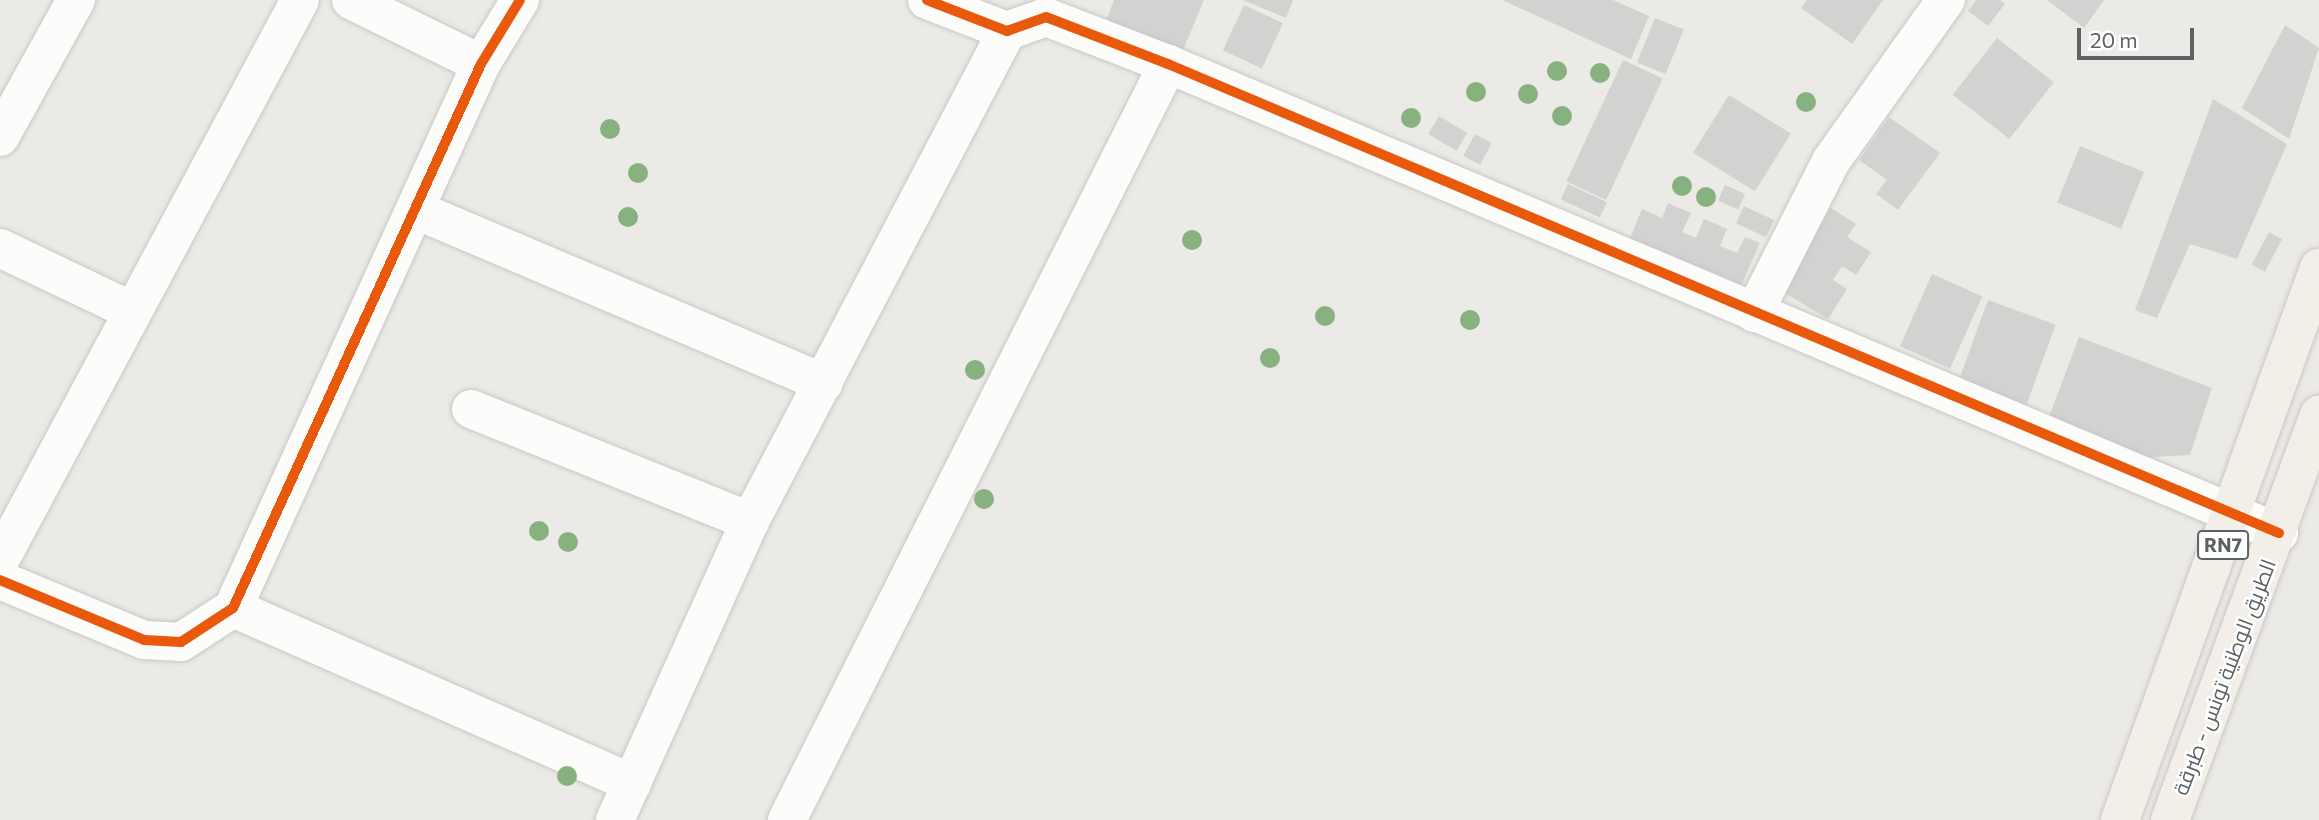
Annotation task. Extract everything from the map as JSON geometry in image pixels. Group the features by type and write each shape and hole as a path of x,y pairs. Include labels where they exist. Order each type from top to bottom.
{"main road":[{"name":"RN7","path":"2120,820 2234,515 2319,268"},
{"name":"الطريق الوطنية تونس - طبرقة","path":"2170,820 2278,533 2319,415"}],"street":[{"path":"0,137 76,0"},
{"path":"0,560 300,0"},
{"path":"351,0 481,64"},
{"path":"0,580 144,640 181,642 233,608 481,64 520,0"},
{"path":"926,0 1007,31"},
{"path":"1754,313 1831,161 1946,0"},
{"path":"615,820 750,521 1007,31 1051,8 1168,64 2278,533"},
{"path":"787,820 1168,64"},
{"path":"416,210 824,383"},
{"path":"0,248 132,311"},
{"path":"471,409 750,521"},
{"path":"233,608 632,783"}],"building":[{"path":"1114,0 1204,0 1181,55 1105,23"},
{"path":"1243,0 1293,0 1286,18"},
{"path":"1502,0 1613,0 1649,16 1631,59"},
{"path":"1807,0 1883,0 1852,44 1801,8"},
{"path":"1976,0 2000,0 2005,4 1988,26 1968,11"},
{"path":"2047,0 2104,0 2084,28"},
{"path":"1244,5 1283,23 1262,68 1223,50"},
{"path":"1655,18 1684,30 1666,74 1637,63"},
{"path":"2285,25 2319,48 2289,139 2242,108"},
{"path":"1997,38 2054,82 2009,139 1953,95"},
{"path":"1623,60 1663,79 1606,200 1566,181"},
{"path":"1729,95 1791,134 1755,191 1693,153"},
{"path":"2213,99 2287,144 2237,259 2190,244 2157,318 2135,310"},
{"path":"1439,116 1467,133 1456,151 1428,134"},
{"path":"1889,117 1940,153 1898,210 1876,194 1887,180 1859,160"},
{"path":"1475,134 1492,143 1480,165 1463,156"},
{"path":"2080,146 2144,172 2121,228 2057,203"},
{"path":"1568,184 1607,202 1600,218 1561,199"},
{"path":"1725,185 1745,194 1738,209 1718,201"},
{"path":"1668,203 1691,213 1682,232 1696,238 1704,219 1727,229 1720,246 1737,253 1745,237 1760,243 1737,295 1627,246 1642,209 1662,218"},
{"path":"1744,206 1774,220 1766,237 1736,223"},
{"path":"1831,208 1856,224 1847,237 1871,252 1856,275 1842,266 1833,280 1847,289 1828,319 1780,290"},
{"path":"2269,232 2282,239 2265,272 2252,265"},
{"path":"1932,274 1982,296 1950,369 1900,346"},
{"path":"1988,300 2056,325 2026,406 1958,382"},
{"path":"2079,337 2212,388 2190,455 2135,458 2047,422"}],"cycle path":[{"path":"0,580 144,640 181,642 233,608 481,64 520,0"},
{"path":"927,0 1007,31 1046,17 1168,64 2279,533"}]}
